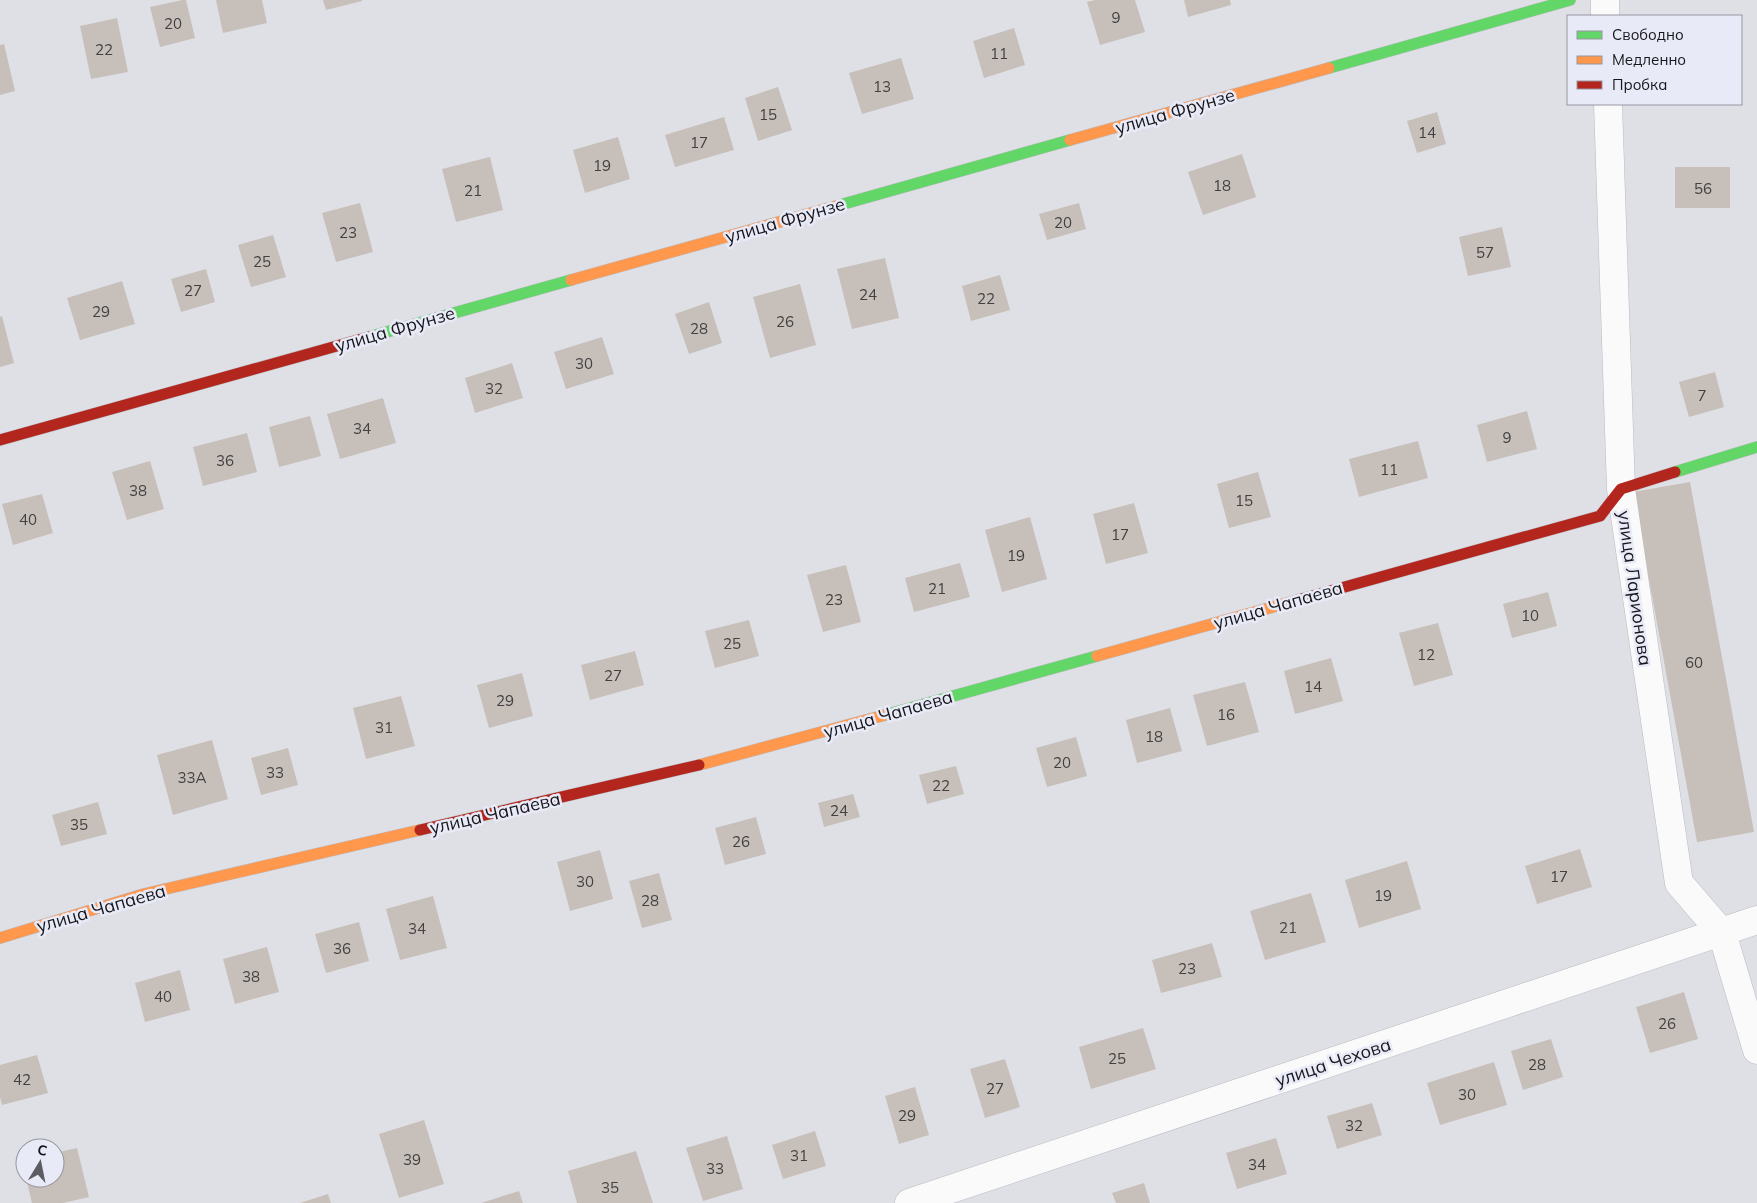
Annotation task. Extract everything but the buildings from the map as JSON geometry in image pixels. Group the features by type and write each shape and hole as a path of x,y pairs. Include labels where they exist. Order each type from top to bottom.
{"street":[{"name":"улица Фрунзе","path":"0,440 1570,0"},
{"path":"1605,0 1606,15"},
{"name":"улица Ларионова","path":"1608,105 1621,489 1678,883 1722,933 1757,1050"},
{"path":"1621,489 1757,447"},
{"name":"улица Чапаева","path":"0,938 144,894 721,760 1600,516 1621,489"},
{"name":"улица Чехова","path":"909,1203 1757,920"}],"traffic: fast":[{"path":"1329,68 1570,0"},
{"path":"840,205 1070,140"},
{"path":"369,337 571,280"},
{"path":"1675,472 1757,447"},
{"path":"885,715 1097,656"}],"traffic: slow":[{"path":"1070,140 1329,68"},
{"path":"571,280 840,205"},
{"path":"1097,656 1298,600"},
{"path":"699,765 885,715"},
{"path":"0,938 144,894 420,830"}],"traffic: jam":[{"path":"0,440 369,337"},
{"path":"1298,600 1600,516 1621,489 1675,472"},
{"path":"420,830 699,765"}]}
